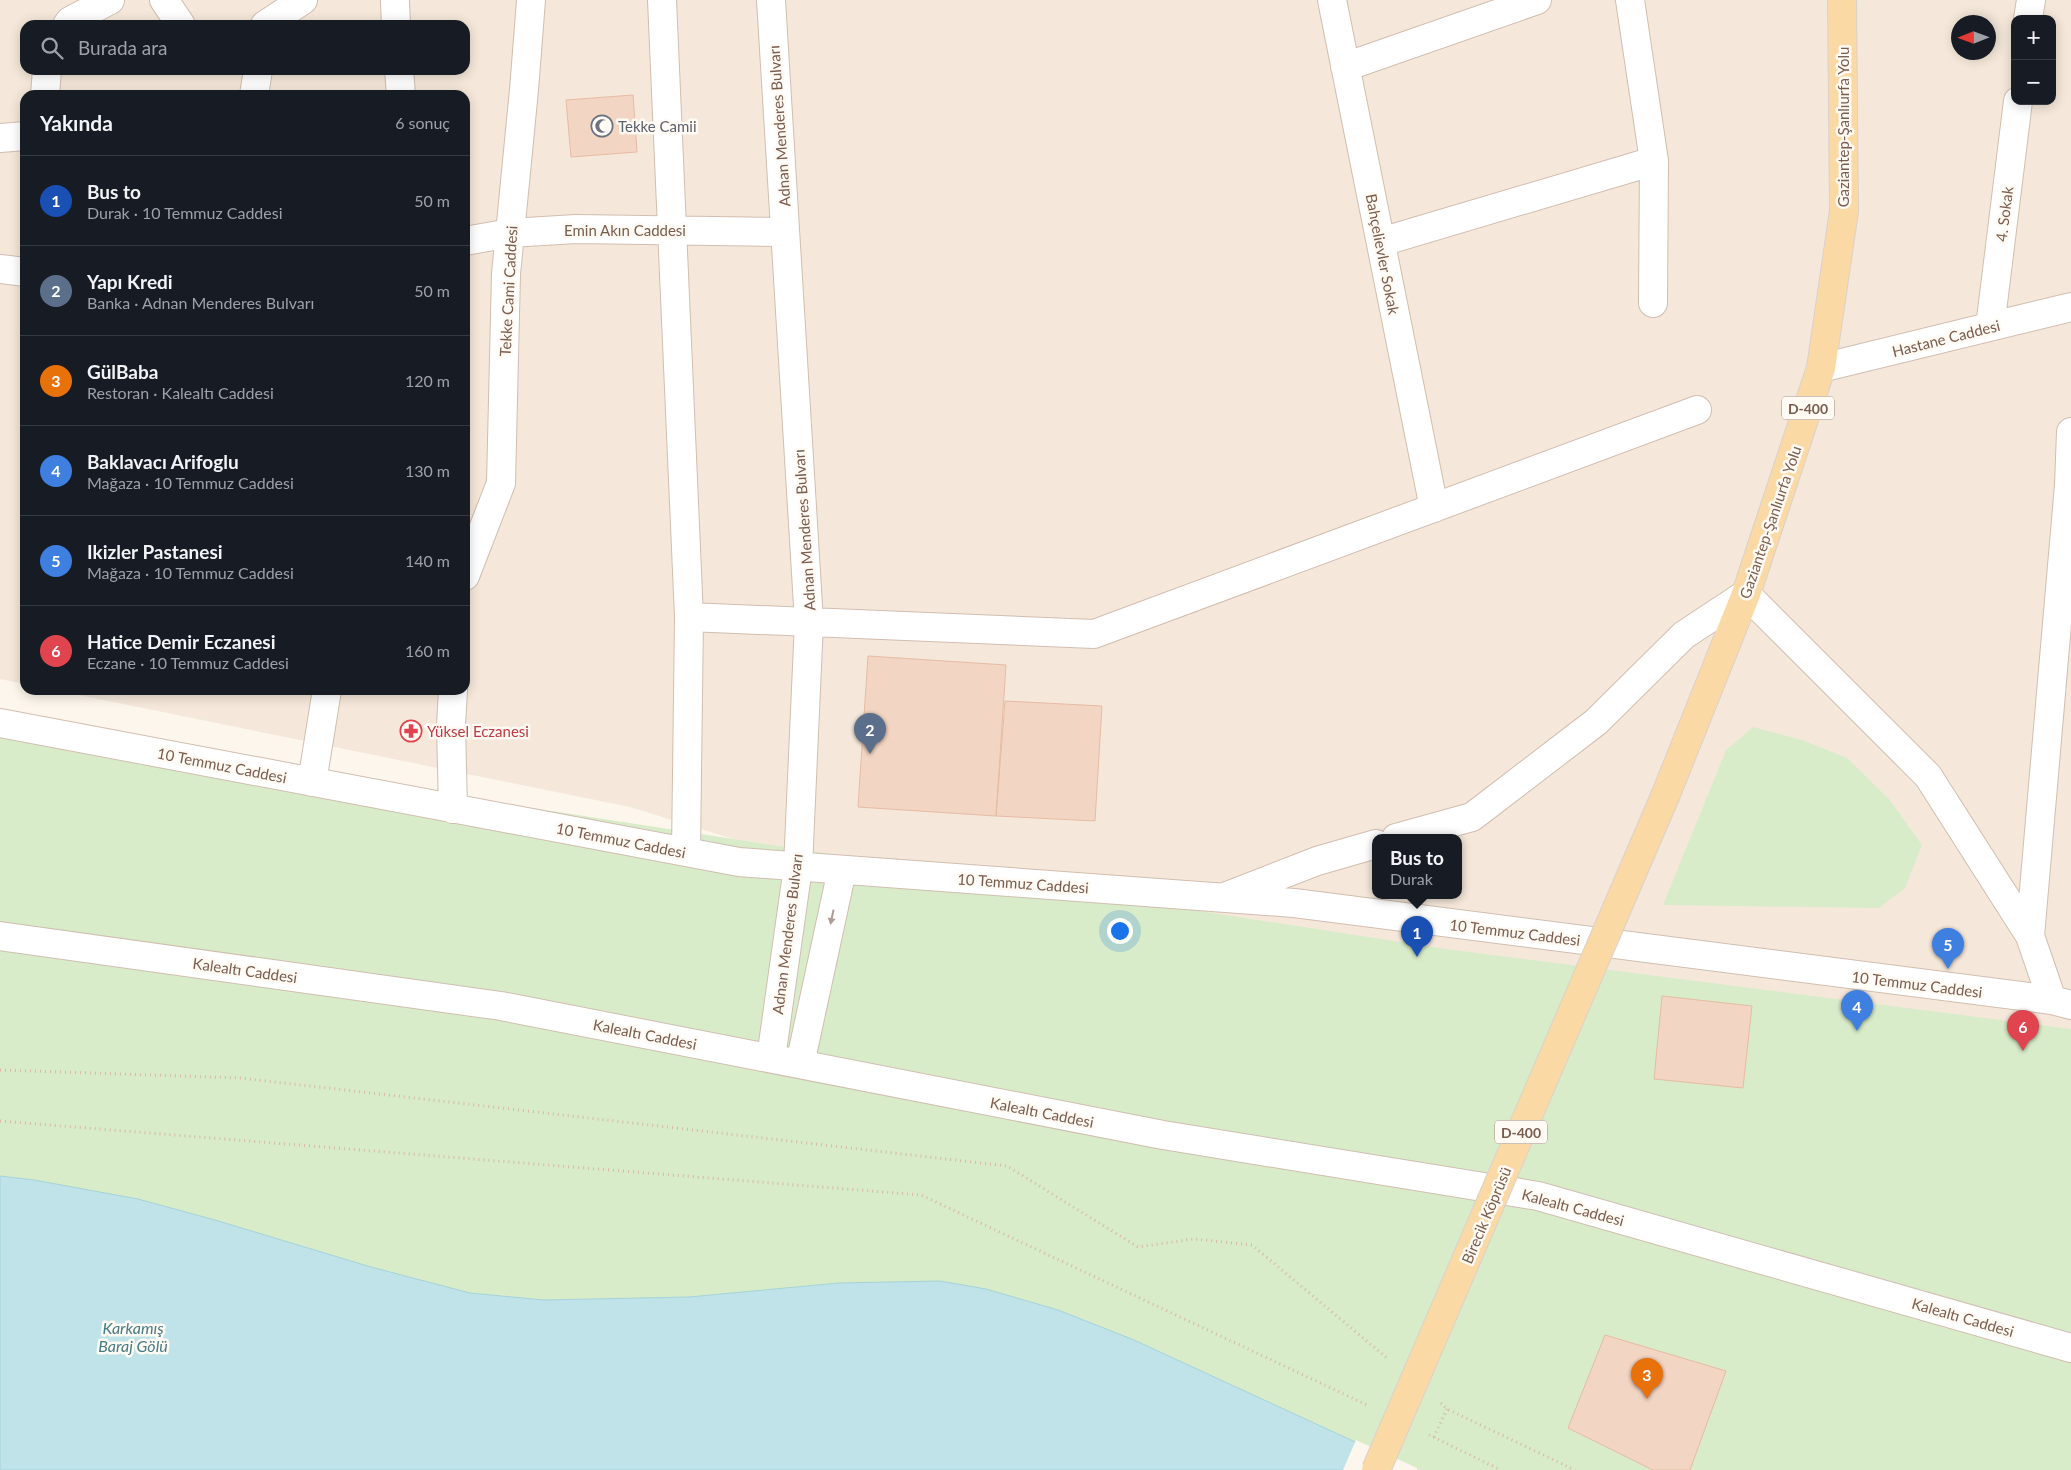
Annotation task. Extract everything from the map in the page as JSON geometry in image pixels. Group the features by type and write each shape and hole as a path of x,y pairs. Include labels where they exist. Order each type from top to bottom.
{"main road":[{"name":"Gaziantep-Şanlıurfa Yolu","path":"1666,794 1746,594 1821,368 1844,210 1842,0"},
{"name":"Birecik Köprüsü","path":"1376,1470 1666,794"}],"street":[{"path":"72,20 110,0"},
{"path":"164,0 178,20"},
{"path":"272,20 303,0"},
{"name":"Tekke Cami Caddesi","path":"470,563 501,482 506,274 531,0"},
{"path":"662,0 689,617 686,852"},
{"name":"Adnan Menderes Bulvarı","path":"771,0 809,622 798,866 771,1058"},
{"name":"Bahçelievler Sokak","path":"1332,0 1434,508"},
{"path":"1345,67 1538,0"},
{"path":"1630,0 1654,161 1653,303"},
{"path":"2029,15 2031,0"},
{"path":"46,90 47,75"},
{"path":"255,90 257,75"},
{"path":"399,75 401,90"},
{"name":"4. Sokak","path":"1990,327 2018,105"},
{"path":"0,138 20,136"},
{"path":"1380,242 1654,161"},
{"name":"Emin Akın Caddesi","path":"470,240 510,233 576,229 785,232"},
{"path":"0,269 20,271"},
{"name":"Hastane Caddesi","path":"1821,368 2071,307"},
{"path":"689,617 1094,634 1697,410"},
{"path":"2030,936 2069,485 2071,432"},
{"path":"1410,834 1472,817 1596,722 1684,635 1746,594"},
{"name":"10 Temmuz Caddesi","path":"1746,594 1928,776 2030,936 2062,1003"},
{"path":"312,782 327,695"},
{"path":"453,695 451,725 453,809"},
{"name":"10 Temmuz Caddesi","path":"0,723 739,862 1294,903 2062,1003"},
{"path":"1221,898 1317,860 1372,845"},
{"path":"800,1064 842,870"},
{"name":"Kalealtı Caddesi","path":"0,936 502,1006 1163,1135 1538,1196 2071,1348"}],"path":[{"path":"0,1070 240,1078 1007,1166 1138,1247 1194,1239 1252,1245 1387,1358"},
{"path":"0,1121 921,1195 1371,1407"},
{"path":"1440,1402 1448,1409 1575,1470"},
{"path":"1434,1437 1448,1409"},
{"path":"1425,1433 1501,1470"}],"shaded area":[{"path":"0,0 2071,0 2071,1241 2037,1242 630,807 79,695 470,695 470,90 20,90 20,683 0,679"}],"green space":[{"path":"0,726 1446,949 2071,1029 2071,1470 1025,1470 0,1255"},
{"path":"1753,727 1802,740 1847,758 1889,799 1922,845 1905,888 1879,908 1663,905 1726,750"}],"water":[{"name":"Karkamış Baraj Gölü","path":"0,1176 34,1180 138,1199 371,1267 470,1293 544,1300 689,1297 839,1283 940,1281 986,1289 1058,1310 1134,1340 1416,1470 0,1470"}],"pier":[{"path":"1356,1440 1417,1468 1417,1470 1343,1470"}],"building":[{"name":"Tekke Camii","path":"633,95 637,152 571,157 566,100"},
{"path":"868,656 1006,665 996,816 858,807"},
{"path":"1005,701 1102,706 1095,821 996,816"},
{"path":"1662,996 1752,1006 1743,1088 1654,1079"},
{"path":"1605,1335 1726,1371 1690,1470 1653,1470 1568,1428"}],"place":[{"name":"Tekke Camii","path":"602,126"},
{"name":"Yüksel Eczanesi","path":"411,731"},
{"name":"Yapı Kredi","path":"870,754"},
{"name":"Bus to","path":"1417,957"},
{"name":"Ikizler Pastanesi","path":"1948,969"},
{"name":"Baklavacı Arifoglu","path":"1857,1031"},
{"name":"Hatice Demir Eczanesi","path":"2023,1051"},
{"name":"GülBaba","path":"1647,1399"}]}
